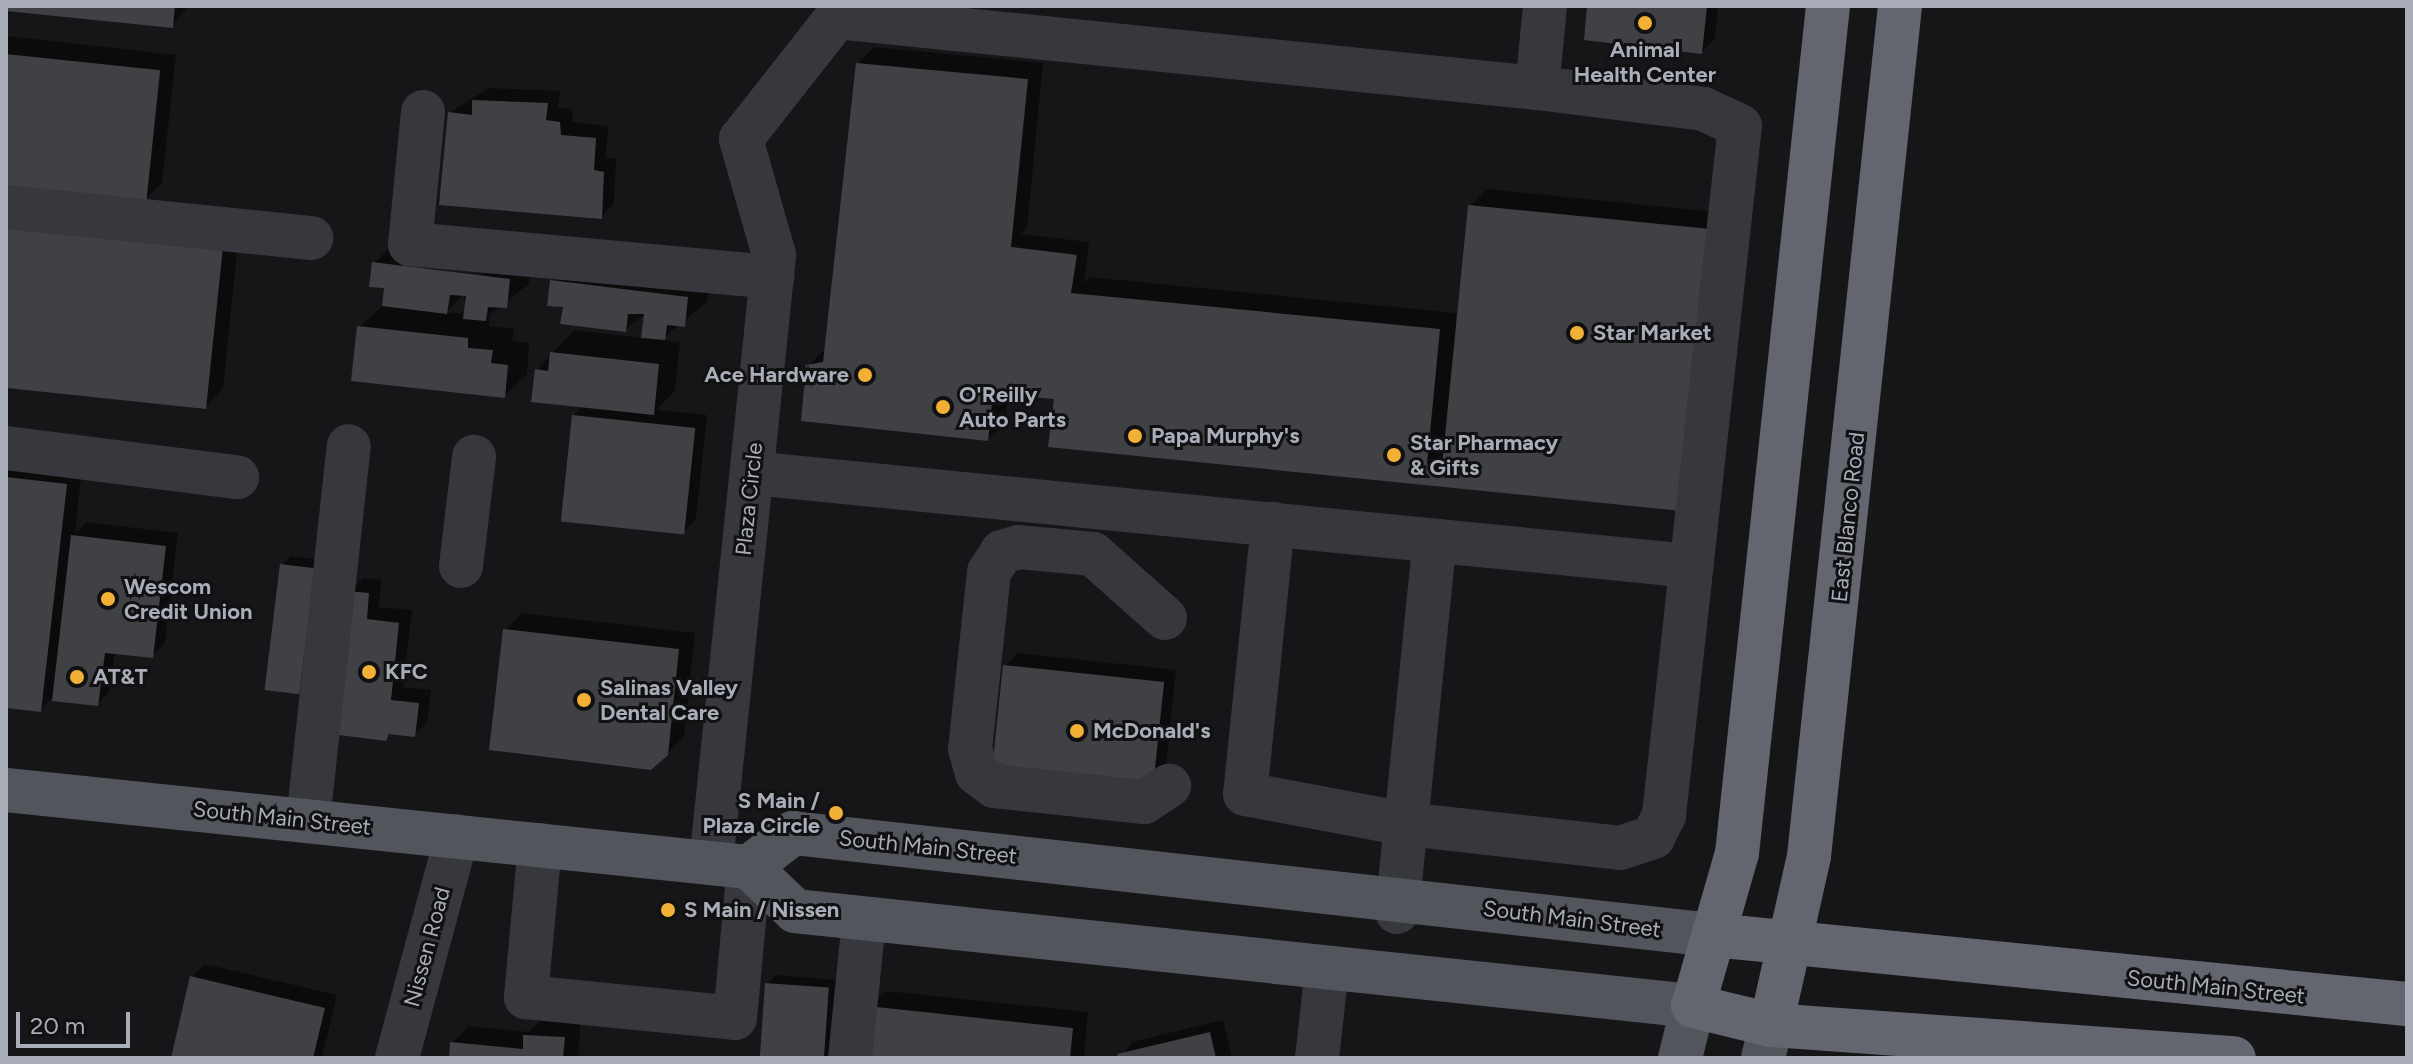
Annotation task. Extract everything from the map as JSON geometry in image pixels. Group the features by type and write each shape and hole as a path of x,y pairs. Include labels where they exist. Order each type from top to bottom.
{"highway":[{"path":"1828,6 1737,853 1693,1006 1767,1041 2234,1058"},
{"name":"East Blanco Road","path":"1767,1041 1808,862 1837,618 1900,6"},
{"name":"South Main Street","path":"1713,935 2407,1004"}],"main road":[{"name":"South Main Street","path":"6,790 730,865 793,833 1398,905 1713,935"},
{"path":"730,865 795,911 1693,1006 1680,1058"}],"street":[{"name":"Plaza Circle","path":"540,845 526,997 735,1018 730,865 752,473 774,255 741,139 837,17 1537,88"},
{"path":"1273,524 1245,794 1406,824 1620,848 1653,837 1664,815 1740,126 1704,109 1537,88 1543,20"},
{"path":"423,112 410,244 772,277"},
{"path":"6,207 311,238"},
{"path":"308,821 349,446"},
{"path":"6,448 237,477"},
{"path":"461,566 474,457"},
{"path":"752,473 1691,566"},
{"path":"1398,905 1435,541"},
{"path":"1165,618 1093,554 1019,547 1002,552 989,572 970,749 977,773 994,786 1144,802 1169,786"},
{"name":"Nissen Road","path":"397,1058 457,836"},
{"path":"850,1058 864,920"},
{"path":"1317,1058 1327,969"}],"building":[{"path":"6,6 175,6 173,28 6,11"},
{"name":"Animal Health Center","path":"1587,6 1707,6 1702,54 1584,40"},
{"path":"6,54 160,70 146,201 6,187"},
{"path":"856,63 1028,79 1011,247 1077,255 1071,293 1440,329 1427,464 1442,466 1468,205 1710,229 1682,511 1048,447 1054,399 993,394 988,441 801,421 806,365 823,362"},
{"path":"472,100 548,103 546,120 560,122 561,135 596,138 594,170 604,172 602,219 439,205 448,112 472,115"},
{"path":"6,226 223,249 206,409 6,388"},
{"path":"372,262 510,279 507,308 488,307 486,321 463,319 466,296 450,295 447,314 382,306 384,288 369,287"},
{"path":"550,280 688,297 685,327 667,325 665,340 641,338 644,314 628,314 626,332 560,324 563,307 547,306"},
{"path":"357,326 468,338 468,348 493,350 491,363 508,365 505,398 351,381"},
{"path":"550,352 659,364 654,415 531,402 535,369 548,371"},
{"path":"572,415 695,428 684,534 561,521"},
{"path":"6,477 67,484 41,712 6,708"},
{"path":"71,535 166,546 153,658 105,653 98,706 52,701"},
{"path":"280,564 315,568 299,694 265,690"},
{"path":"348,591 369,593 367,619 399,623 391,700 419,703 415,737 389,734 386,741 331,734"},
{"name":"Salinas Valley Dental Care","path":"503,629 679,649 668,755 651,770 489,750"},
{"name":"McDonald's","path":"1003,665 1164,682 1152,795 991,778"},
{"path":"190,976 325,1008 313,1058 171,1058"},
{"path":"765,983 829,987 824,1058 760,1058"},
{"path":"867,1006 1073,1028 1070,1058 862,1058"},
{"path":"1210,1032 1216,1058 1118,1058 1117,1054"},
{"path":"523,1035 565,1037 563,1058 449,1058 450,1042 523,1049"}],"place":[{"name":"Animal Health Center","path":"1645,23"},
{"name":"Star Market","path":"1577,333"},
{"name":"Ace Hardware","path":"865,375"},
{"name":"O'Reilly Auto Parts","path":"943,407"},
{"name":"Papa Murphy's","path":"1135,436"},
{"name":"Star Pharmacy & Gifts","path":"1394,455"},
{"name":"Wescom Credit Union","path":"108,599"},
{"name":"KFC","path":"369,672"},
{"name":"AT&T","path":"77,677"},
{"name":"Salinas Valley Dental Care","path":"584,700"},
{"name":"McDonald's","path":"1077,731"},
{"name":"S Main / Plaza Circle","path":"836,813"},
{"name":"S Main / Nissen","path":"668,910"}]}
